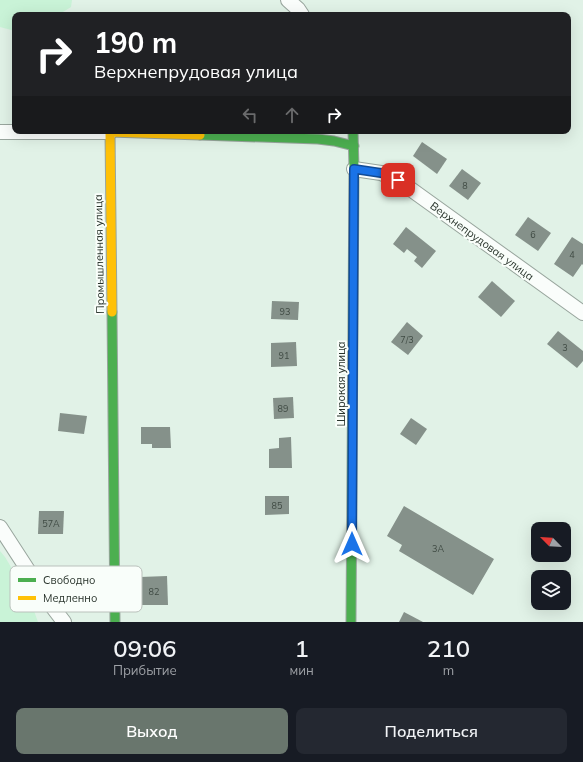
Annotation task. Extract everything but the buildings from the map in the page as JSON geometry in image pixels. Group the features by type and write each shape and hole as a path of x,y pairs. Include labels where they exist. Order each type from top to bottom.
{"street":[{"path":"288,0 300,12"},
{"path":"0,132 12,132"},
{"name":"Промышленная улица","path":"110,134 114,566"},
{"path":"169,134 318,139 354,146 353,134"},
{"name":"Широкая улица","path":"352,622 354,146"},
{"name":"Верхнепрудовая улица","path":"354,169 381,173 398,180 583,313"},
{"path":"0,527 25,566"},
{"path":"56,612 64,622"},
{"name":"Промышленная улица","path":"115,612 115,622"}],"green space":[{"path":"0,0 72,0 71,7 63,12 12,12 12,30 0,27"},
{"path":"0,551 10,566 10,612 34,612 38,622 0,622"}],"traffic: fast":[{"path":"351,622 353,134"},
{"path":"200,135 318,139 354,146"},
{"path":"112,312 114,566"},
{"path":"115,612 115,622"}],"traffic: slow":[{"path":"110,134 112,312"},
{"path":"170,134 200,135"}],"route":[{"path":"352,544 354,169 381,173 398,180"}]}
